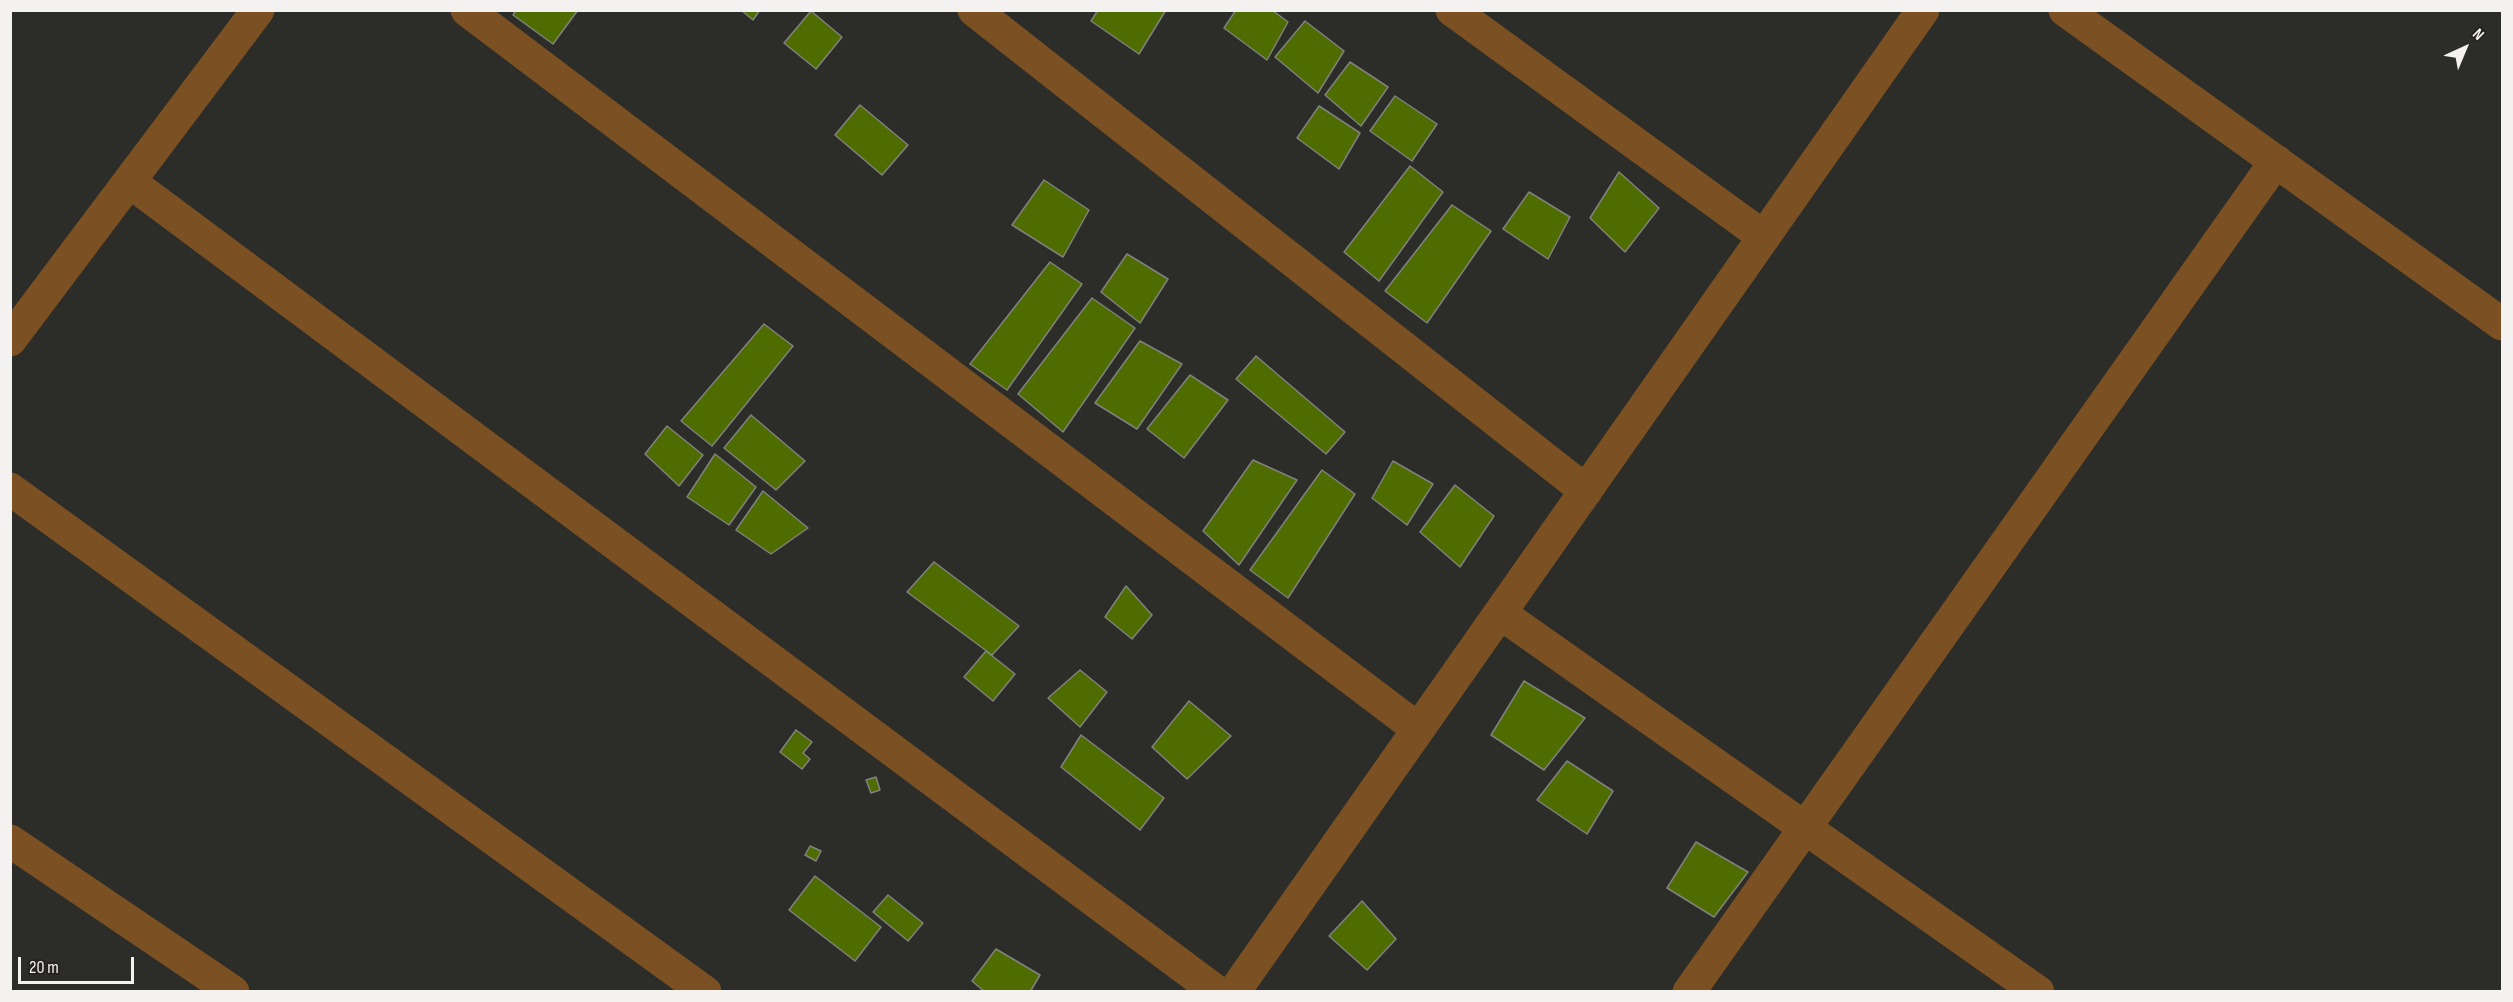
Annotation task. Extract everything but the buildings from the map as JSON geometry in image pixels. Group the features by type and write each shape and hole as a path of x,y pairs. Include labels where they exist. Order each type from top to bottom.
{"street":[{"path":"10,340 258,10"},
{"path":"467,10 1418,729"},
{"path":"974,10 1586,491"},
{"path":"1452,10 1764,237"},
{"path":"1234,992 1923,10"},
{"path":"2065,10 2502,324"},
{"path":"1689,992 2276,161"},
{"path":"130,182 1217,992"},
{"path":"10,489 705,992"},
{"path":"1500,613 2038,992"},
{"path":"13,847 233,992"}]}
